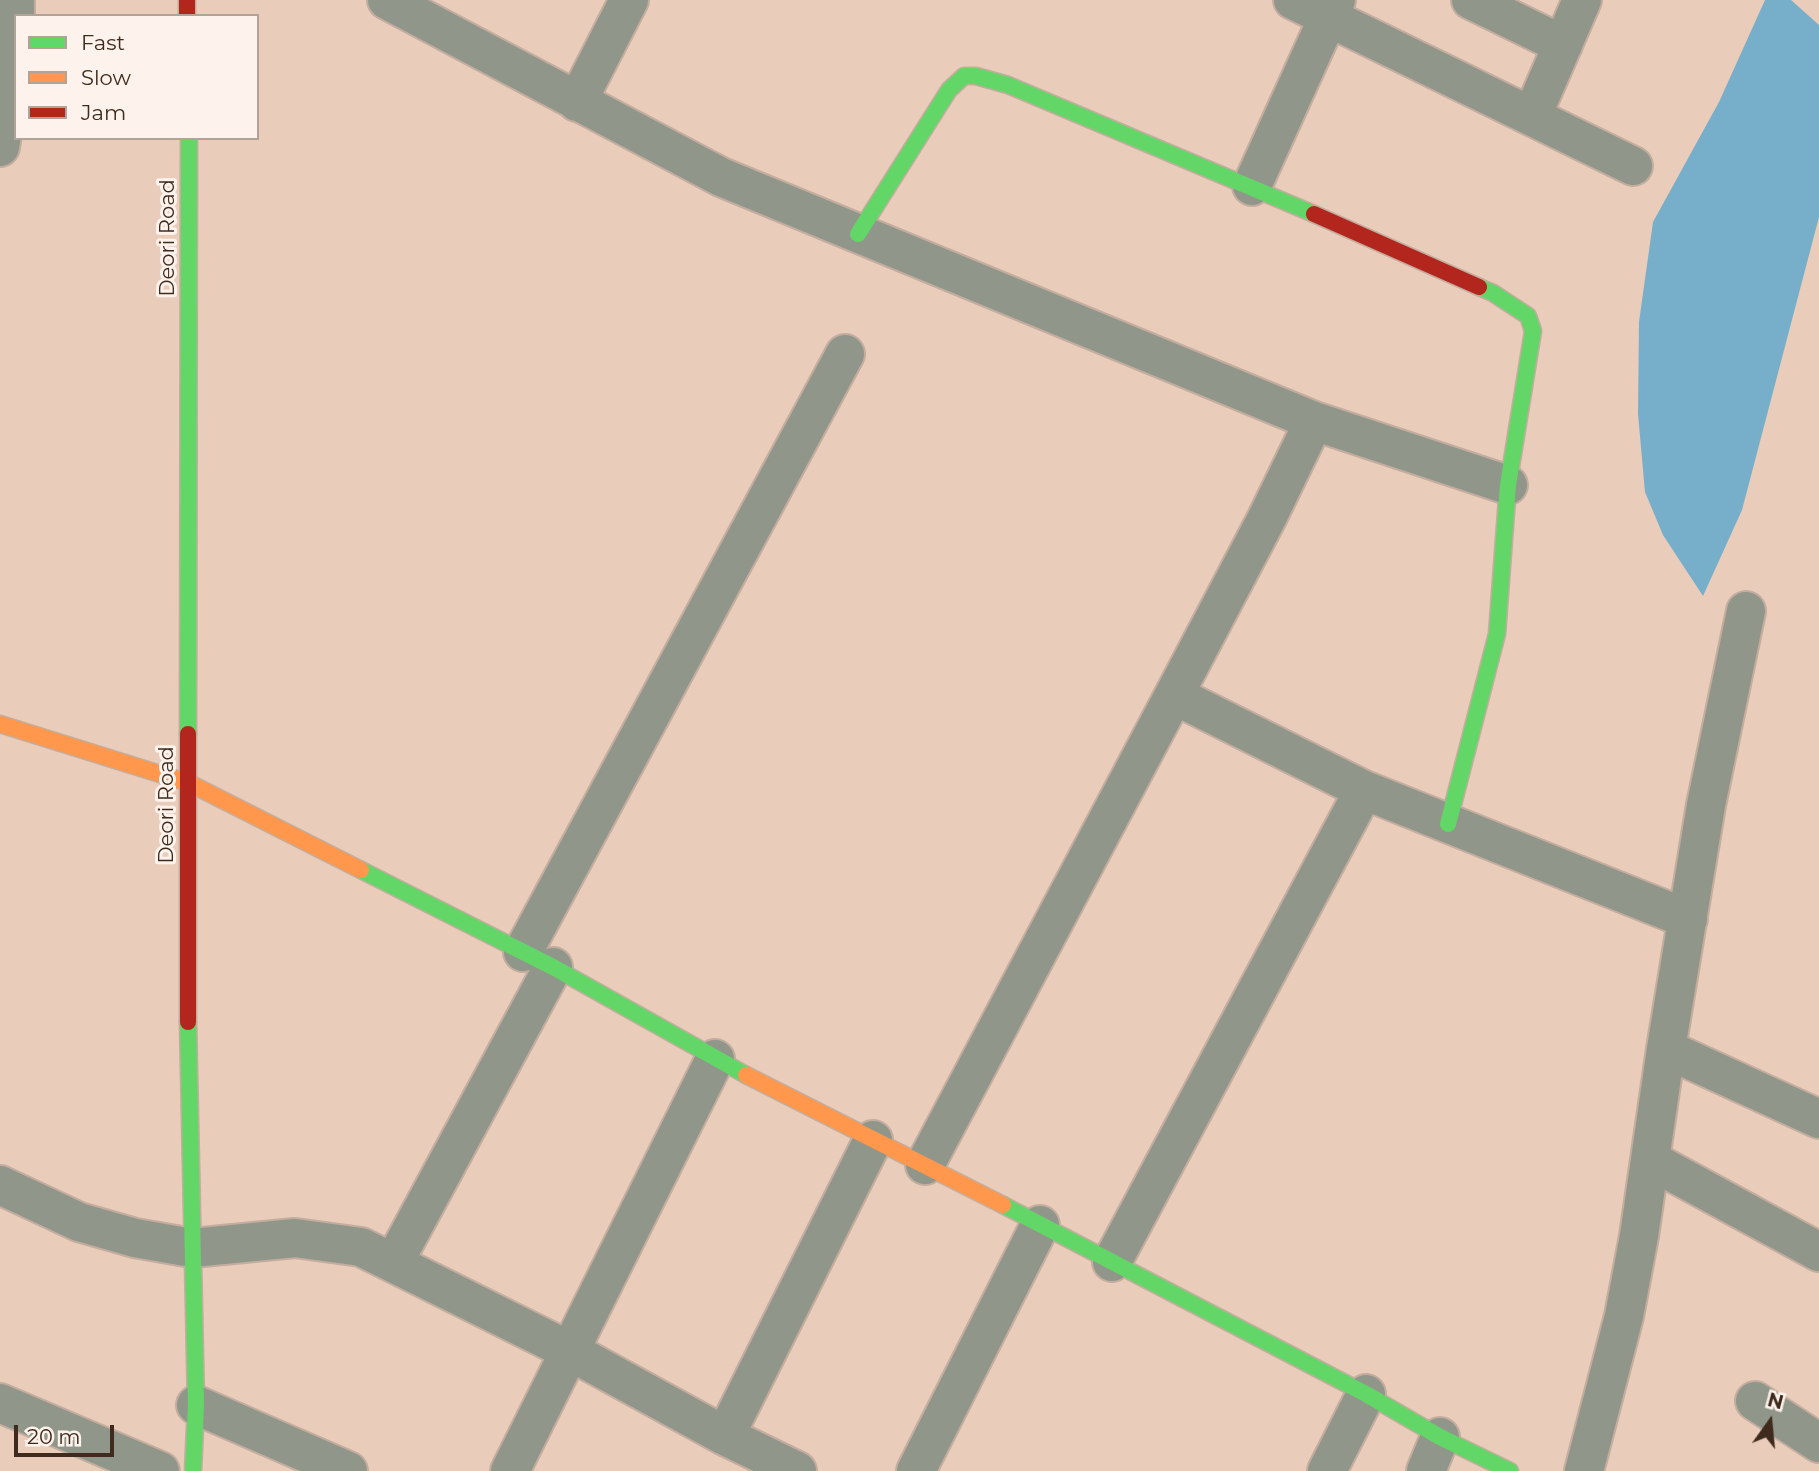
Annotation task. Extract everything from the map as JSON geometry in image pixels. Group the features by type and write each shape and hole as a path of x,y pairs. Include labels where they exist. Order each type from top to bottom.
{"street":[{"path":"0,147 15,0"},
{"path":"577,102 629,0"},
{"path":"1293,0 1332,9 1532,116 1633,166"},
{"path":"1471,0 1563,45"},
{"path":"1532,116 1582,0"},
{"path":"409,5 577,102 721,177 1314,421 1508,485"},
{"path":"1252,186 1332,9"},
{"path":"858,234 949,90 964,76 976,76 1008,85 1252,186 1493,293 1528,316 1533,331 1508,485 1497,634 1448,824"},
{"name":"Deori Road","path":"189,140 188,1054 196,1405 193,1471"},
{"path":"394,1262 538,960 845,354"},
{"path":"925,1165 1267,518 1314,421"},
{"path":"1584,1471 1624,1316 1639,1236 1706,805 1746,611"},
{"path":"1174,695 1364,790 1688,919"},
{"path":"0,724 189,783 538,960 715,1059 1366,1394 1433,1454 1510,1471"},
{"path":"1112,1262 1364,790"},
{"path":"1666,1049 1819,1119"},
{"path":"510,1471 715,1059"},
{"path":"725,1436 873,1140"},
{"path":"1650,1160 1819,1252"},
{"path":"0,1185 79,1222 135,1238 192,1248 295,1238 361,1247 568,1350 725,1436 797,1471"},
{"path":"916,1471 1040,1225"},
{"path":"1327,1471 1366,1394"},
{"path":"1755,1401 1819,1443"},
{"path":"0,1403 160,1471"},
{"path":"196,1405 348,1471"}],"water":[{"path":"1765,0 1791,0 1819,25 1819,217 1742,510 1703,596 1663,535 1645,492 1638,414 1639,322 1653,222 1719,102"}],"traffic: fast":[{"path":"858,234 949,90 964,76 976,76 1008,85 1314,214"},
{"path":"188,734 189,140"},
{"path":"1448,824 1497,634 1508,485 1533,331 1528,316 1479,287"},
{"path":"361,870 553,967 746,1075"},
{"path":"188,1022 196,1405 193,1471"},
{"path":"1003,1205 1366,1394 1440,1437 1510,1471"}],"traffic: slow":[{"path":"0,724 189,783 361,870"},
{"path":"746,1075 1003,1205"}],"traffic: jam":[{"path":"187,0 187,14"},
{"path":"1314,214 1479,287"},
{"path":"188,734 188,1022"}]}
